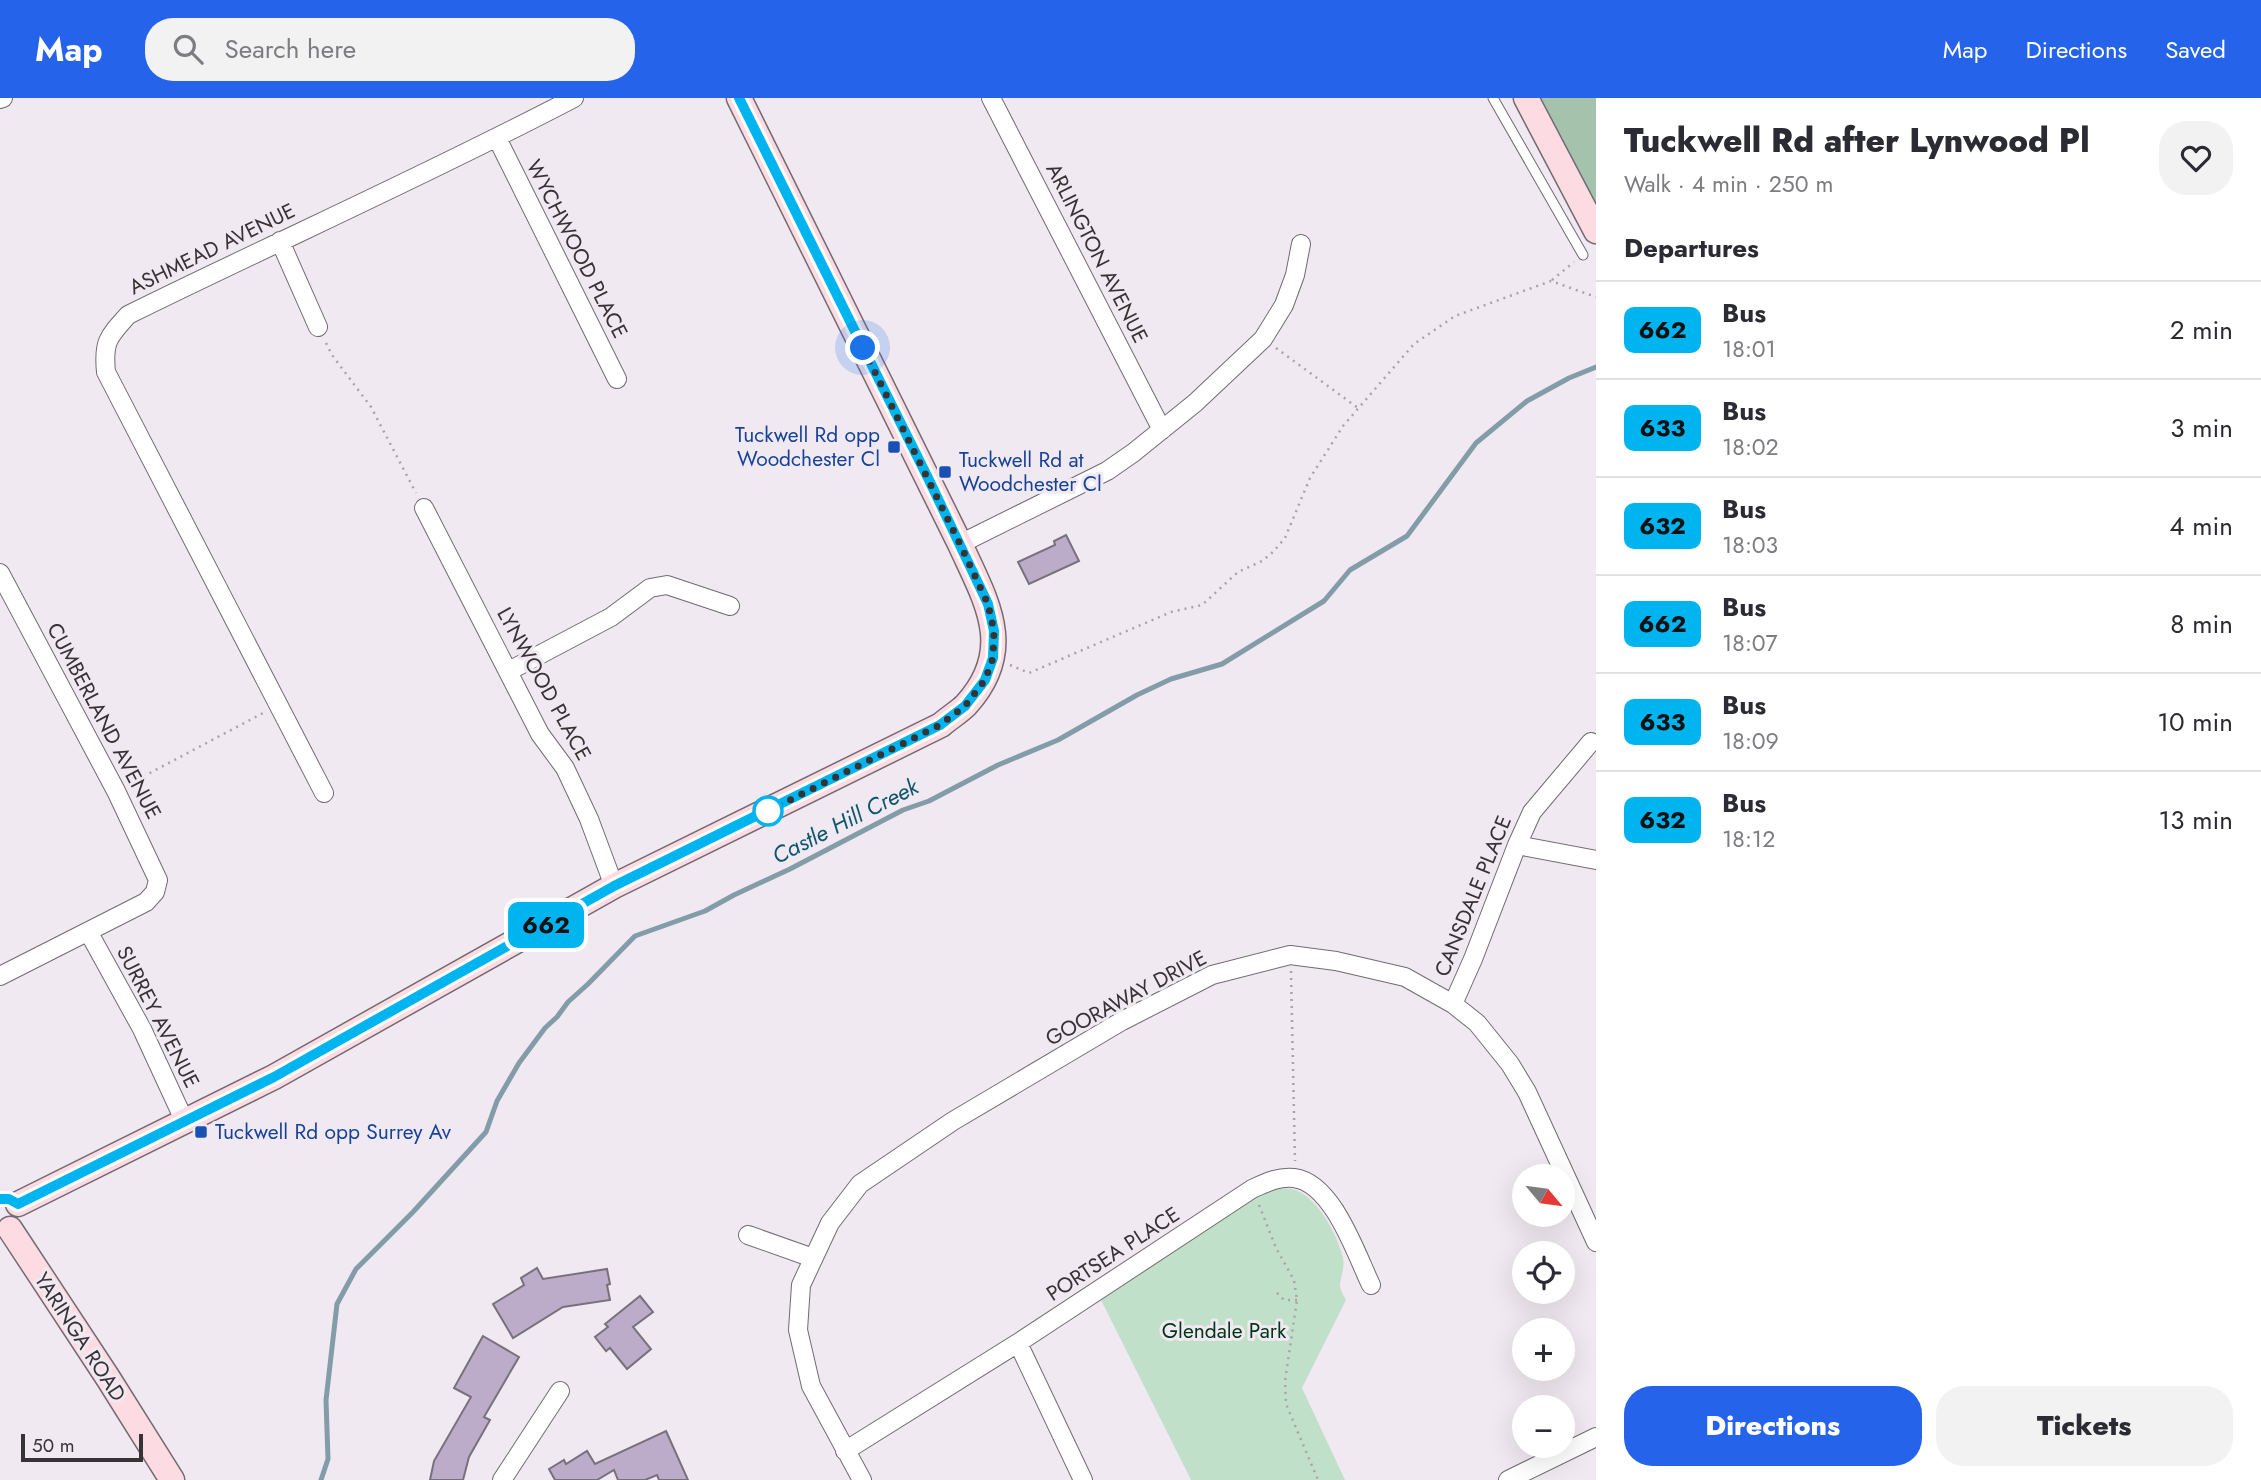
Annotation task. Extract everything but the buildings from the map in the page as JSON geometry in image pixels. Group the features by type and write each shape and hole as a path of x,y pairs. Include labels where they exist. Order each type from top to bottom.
{"street":[{"name":"ASHMEAD AVENUE","path":"324,793 106,372 104,351 112,332 128,315 497,138 574,98"},
{"path":"9,1202 185,1122 274,1077 614,886 940,725 965,706 985,680 993,658 994,631 988,604 739,98"},
{"name":"ARLINGTON AVENUE","path":"991,98 1161,430"},
{"path":"1526,98 1596,231"},
{"name":"WYCHWOOD PLACE","path":"497,138 617,379"},
{"path":"280,241 318,327"},
{"path":"960,544 1107,471 1223,378 1263,339 1284,306 1295,275 1301,244"},
{"name":"LYNWOOD PLACE","path":"424,508 540,734 565,768 589,819 614,886"},
{"name":"CUMBERLAND AVENUE","path":"0,573 116,791 158,880 155,892 146,902 89,933"},
{"path":"509,671 611,617 650,588 667,585 730,606"},
{"name":"CANSDALE PLACE","path":"1453,1004 1532,812 1591,743"},
{"path":"1517,845 1596,860"},
{"path":"0,976 89,933"},
{"name":"SURREY AVENUE","path":"89,933 142,1029 185,1122"},
{"name":"GOORAWAY DRIVE","path":"862,1480 811,1386 798,1330 801,1285 830,1223 860,1184 953,1121 1122,1021 1212,975 1290,955 1336,961 1405,977 1453,1004 1477,1023 1510,1064 1527,1092 1596,1241"},
{"path":"1295,1178 1315,1188 1333,1206 1371,1285"},
{"name":"PORTSEA PLACE","path":"845,1451 1018,1343 1252,1189 1272,1180 1295,1178"},
{"path":"5,1229 19,1223 21,1219 21,1209 9,1202"},
{"name":"YARINGA ROAD","path":"5,1229 108,1378 172,1480"},
{"path":"748,1235 813,1258"},
{"path":"1018,1343 1083,1480"},
{"path":"502,1480 560,1391"},
{"path":"1508,1480 1596,1437"}],"lane":[{"path":"1493,98 1583,255"}],"path":[{"path":"993,658 1029,674 1171,612 1202,605 1238,572 1262,561 1285,538 1310,478 1343,426 1414,344 1455,316 1550,281 1583,255"},
{"path":"1550,281 1596,297"},
{"path":"318,327 332,355 371,407 424,508"},
{"path":"1263,339 1358,408"},
{"path":"116,791 278,705"},
{"path":"1290,955 1295,1178"},
{"path":"1252,1189 1276,1248 1294,1280 1297,1300 1285,1381 1286,1404 1318,1480"},
{"path":"1277,1293 1284,1300 1297,1300"}],"green space":[{"path":"1539,98 1596,98 1596,204"},
{"name":"Glendale Park","path":"1270,1189 1292,1189 1309,1199 1331,1227 1343,1258 1340,1285 1346,1300 1302,1388 1345,1480 1191,1480 1100,1298"}],"waterway":[{"name":"Castle Hill Creek","path":"321,1480 328,1459 326,1400 337,1304 356,1269 413,1212 486,1132 497,1101 519,1063 545,1028 635,936 705,911 903,810 929,801 998,765 1058,740 1171,679 1222,664 1324,601 1350,570 1407,536 1476,443 1527,401 1596,367"}],"bus line":[{"name":"662","path":"0,1199 9,1199 18,1204 274,1077 614,886 940,725 965,706 985,680 993,658 994,631 988,604 739,98"}],"place":[{"name":"Tuckwell Rd opp Woodchester Cl","path":"894,447"},
{"name":"Tuckwell Rd at Woodchester Cl","path":"945,472"},
{"name":"Tuckwell Rd opp Surrey Av","path":"201,1132"}],"route":[{"path":"768,811 940,725 965,706 985,680 993,658 994,631 988,604 863,348"}]}
